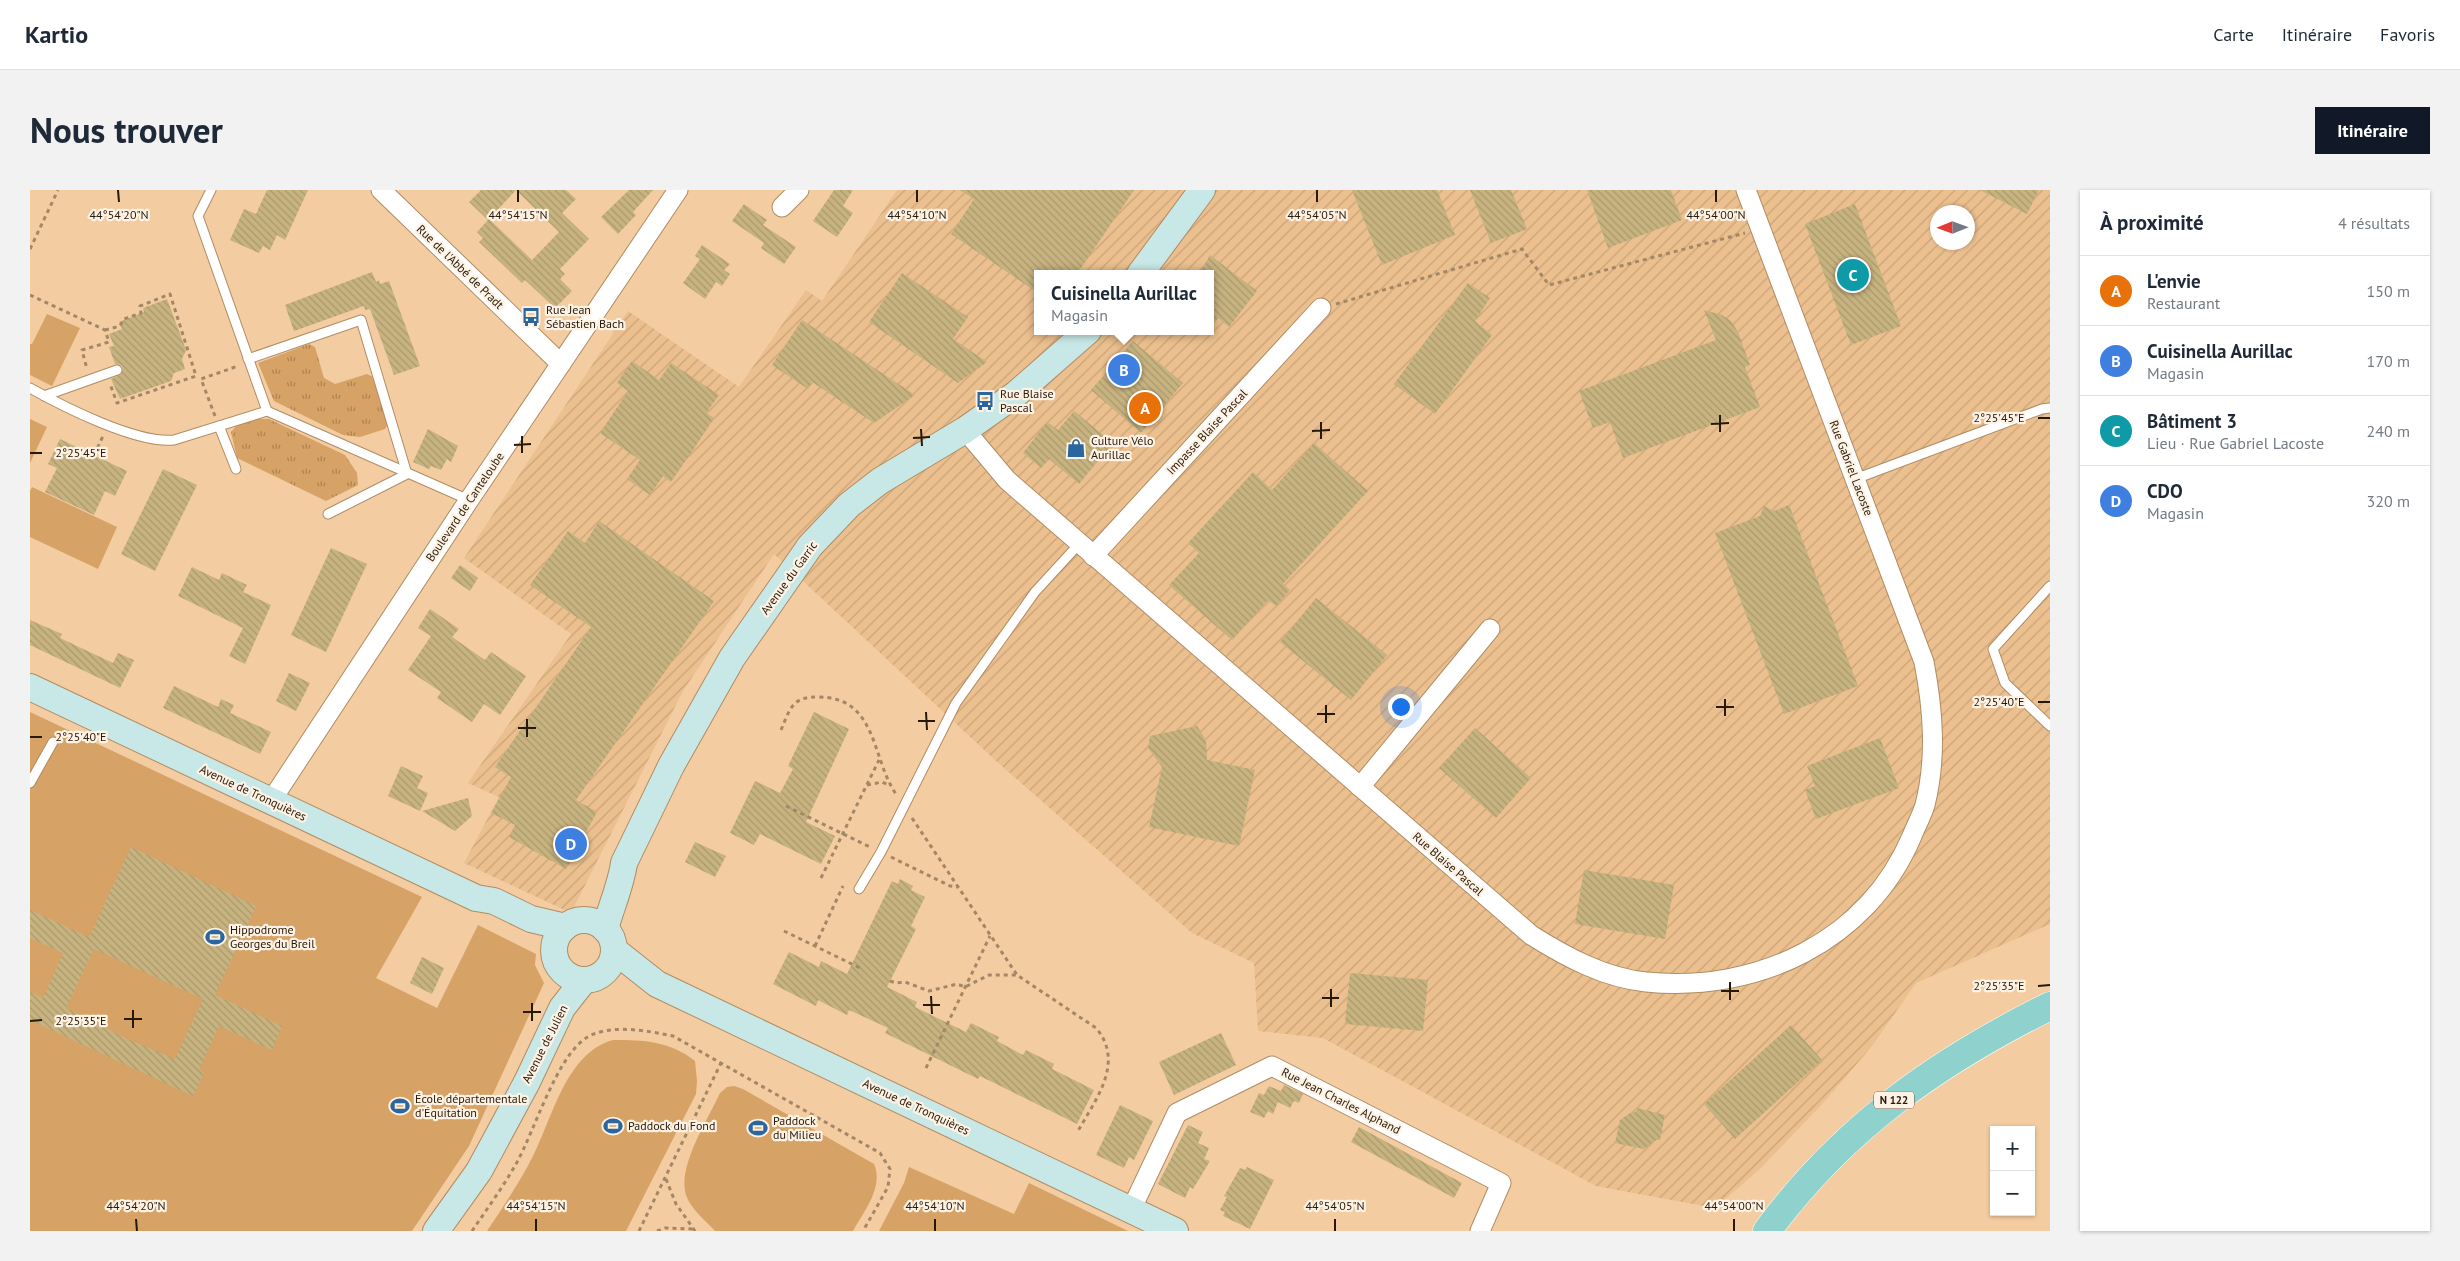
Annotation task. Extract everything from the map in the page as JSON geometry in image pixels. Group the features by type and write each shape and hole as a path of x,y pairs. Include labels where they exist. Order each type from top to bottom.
{"main road":[{"name":"N 122","path":"1767,1231 1794,1195 1840,1146 1886,1105 1934,1070 1994,1034 2050,1006"}],"street":[{"name":"Rue de l'Abbé de Pradt","path":"381,190 561,364"},
{"name":"Boulevard de Canteloube","path":"271,801 469,500 678,190"},
{"path":"782,207 799,190"},
{"path":"1143,270 1166,242 1202,190"},
{"name":"Rue Gabriel Lacoste","path":"1746,190 1924,662 1933,706 1933,750"},
{"name":"Impasse Blaise Pascal","path":"1086,550 1321,308"},
{"name":"Avenue du Garric","path":"564,939 596,904 616,871 624,863 671,766 732,658 810,546 849,505 965,430 1016,394 1083,335"},
{"name":"Rue Blaise Pascal","path":"965,430 1007,480 1532,935 1566,958 1614,975 1645,982 1692,984 1740,978 1790,961 1836,934 1876,896 1904,855 1925,805 1933,750"},
{"path":"1360,787 1490,629"},
{"name":"Avenue de Tronquières","path":"30,687 476,898 489,909 528,929 564,939"},
{"name":"Avenue du Garric","path":"609,939 615,894 623,876 624,863"},
{"path":"588,920 609,939 610,965 591,978 567,974 564,939 588,920"},
{"name":"Avenue de Julien","path":"510,1110 519,1078 552,1006 557,990 564,939"},
{"name":"Avenue de Tronquières","path":"609,939 657,984 1175,1231"},
{"name":"Avenue de Tronquières","path":"591,978 612,974 657,984"},
{"name":"Avenue de Julien","path":"436,1231 479,1171 510,1110 527,1082 562,1008 591,978"},
{"name":"Rue Jean Charles Alphand","path":"1131,1210 1176,1113 1272,1066 1501,1183 1480,1231"}],"lane":[{"path":"211,190 198,216 266,411"},
{"path":"248,360 361,320 407,474"},
{"path":"44,396 117,370"},
{"path":"30,388 134,436 162,441 266,411 469,500"},
{"path":"1855,479 2042,409 2050,408"},
{"path":"219,426 236,469"},
{"path":"328,514 407,474"},
{"path":"859,888 881,852 956,703 1036,592 1086,550"},
{"path":"2050,586 1993,649 2005,683 2050,726"},
{"path":"30,783 53,742"}],"path":[{"path":"30,249 58,190"},
{"path":"1321,308 1522,249 1549,285 1761,229"},
{"path":"30,295 105,330 120,326 124,320 141,313 140,306 170,294 196,376 117,403 107,374"},
{"path":"89,380 82,350 110,342 105,330"},
{"path":"219,426 201,379 248,360"},
{"path":"94,455 108,424"},
{"path":"821,878 842,831 879,759"},
{"path":"867,785 882,782 890,785"},
{"path":"815,946 843,886"},
{"path":"784,931 860,968"},
{"path":"926,1068 990,935"},
{"path":"890,981 905,982 929,991 958,984 965,987 989,975 1017,975 1090,1023 1103,1036 1108,1049 1108,1073 1078,1131"},
{"path":"472,1231 516,1164 569,1054 587,1037 613,1030 640,1030 672,1036 880,1153 890,1169 888,1187 863,1231"},
{"path":"639,1231 721,1063"},
{"path":"666,1179 676,1204 694,1230"},
{"path":"657,1231 665,1228 694,1230"}],"shaded area":[{"path":"897,190 2050,190 2050,924 1916,983 1872,1046 1825,1101 1760,1169 1715,1208 1596,1186 1323,1038 1258,1031 1254,963 1192,933 996,761 774,554 683,691 571,913 464,863 499,797 468,783 571,634 464,558 628,311 739,387 806,290 822,301"}],"green space":[{"path":"47,314 80,328 52,386 30,375 30,344 32,344"},
{"path":"309,344 315,347 324,378 335,384 367,374 373,377 388,424 385,429 360,437 343,435 274,401 258,363"},
{"path":"30,419 47,427 30,463"},
{"path":"257,419 269,419 345,455 357,473 358,485 326,501 237,458 231,432 237,425"},
{"path":"32,487 117,527 98,569 30,537 30,491"},
{"name":"Hippodrome Georges du Breil","path":"30,712 422,897 376,978 437,1008 478,925 536,954 535,965 544,983 469,1146 412,1231 30,1231"},
{"name":"Paddock du Fond","path":"613,1040 646,1041 676,1049 695,1061 697,1081 696,1094 626,1231 487,1231 528,1166 572,1072 583,1058 597,1047"},
{"name":"Paddock du Milieu","path":"734,1086 743,1089 874,1164 876,1173 875,1190 853,1231 715,1231 695,1209 688,1200 684,1184 690,1157 720,1093 727,1087"},
{"path":"909,1167 1014,1214 1029,1183 1128,1231 879,1231 904,1183"}],"building":[{"path":"267,190 308,190 285,240 277,235 270,250 263,246 259,253 230,240 244,209 256,214"},
{"path":"481,190 516,190 566,190 576,199 562,213 589,239 560,269 565,274 560,279 572,291 555,308 525,280 522,283 479,242 483,238 477,232 488,220 469,202","holes":["516,190 559,232 532,260 489,219"]},
{"path":"629,190 653,190 633,212 636,215 618,234 601,217"},
{"path":"834,190 853,190 843,206 853,213 837,237 813,221"},
{"path":"960,190 1134,190 1080,270 1034,270 1034,290 951,234 974,199"},
{"path":"1352,190 1437,190 1455,235 1382,265"},
{"path":"1470,190 1511,190 1527,229 1491,243"},
{"path":"1587,190 1671,190 1682,220 1608,248"},
{"path":"1980,190 2039,190 2027,214"},
{"path":"744,204 767,220 763,225 796,247 784,264 761,248 764,243 732,221"},
{"path":"1855,204 1901,326 1851,345 1805,224"},
{"path":"702,245 730,264 724,270 730,274 722,286 716,282 705,299 683,283 700,259 695,256"},
{"path":"1210,255 1257,291 1229,327 1218,318 1214,324 1214,270 1201,270"},
{"path":"372,272 376,282 379,280 380,284 389,281 420,366 394,375 370,309 365,310 364,306 294,331 285,305"},
{"path":"902,273 968,317 953,339 987,362 958,383 869,322"},
{"path":"1468,283 1490,298 1475,321 1492,335 1435,414 1394,384"},
{"path":"167,299 186,350 182,359 185,369 174,373 171,381 120,399 111,379 121,374 123,368 121,365 115,364 109,347 114,346 109,334 122,329 119,322 144,312 143,308"},
{"path":"1704,310 1722,315 1731,321 1738,332 1750,365 1745,367 1760,407 1623,458 1610,422 1593,428 1579,391 1716,340"},
{"path":"802,320 915,395 874,423 812,382 808,389 772,365"},
{"path":"1133,341 1183,383 1141,433 1091,390"},
{"path":"632,361 659,380 671,363 719,395 706,413 714,418 671,482 663,476 650,495 627,479 640,460 600,433 628,391 617,383"},
{"path":"1074,411 1113,443 1079,484 1049,459 1041,468 1023,453 1047,422 1058,430"},
{"path":"428,429 458,446 451,462 447,459 441,470 431,466 429,469 413,462"},
{"path":"60,439 127,471 115,496 105,491 94,515 45,492 57,468 48,464"},
{"path":"1314,443 1368,491 1283,584 1290,590 1276,606 1268,600 1232,640 1169,585 1199,553 1188,543 1253,472 1272,490"},
{"path":"163,469 197,485 155,571 121,554"},
{"path":"1789,505 1858,686 1784,714 1715,533 1760,516 1764,506 1774,511"},
{"path":"599,521 714,601 576,800 597,812 566,869 509,837 515,825 491,813 511,777 495,767 591,627 530,585 568,531 585,543"},
{"path":"331,548 367,564 326,652 291,635"},
{"path":"460,565 478,578 470,591 451,578"},
{"path":"192,567 219,580 222,573 247,585 243,592 271,605 245,664 229,656 243,628 178,596"},
{"path":"1316,598 1387,655 1351,700 1280,642"},
{"path":"430,609 459,629 452,637 485,660 491,652 526,676 500,715 484,704 472,722 437,698 441,692 408,670 431,636 418,628"},
{"path":"30,620 62,634 60,638 113,663 118,653 134,660 120,688 30,645"},
{"path":"289,673 310,683 296,711 276,701"},
{"path":"174,686 218,707 221,699 234,705 230,713 271,732 260,754 163,708"},
{"path":"814,712 849,729 806,822 835,836 821,864 760,834 754,845 730,833 755,781 780,793 793,769 788,766"},
{"path":"1197,726 1206,740 1207,760 1255,770 1239,846 1149,827 1162,767 1148,748 1150,736"},
{"path":"1475,728 1531,778 1496,818 1439,768"},
{"path":"1880,738 1899,788 1816,819 1805,790 1815,786 1807,766"},
{"path":"401,766 423,776 417,788 428,793 420,811 388,796"},
{"path":"468,798 472,816 455,831 422,811"},
{"path":"695,842 726,856 715,877 685,862"},
{"path":"131,847 256,906 215,995 282,1026 272,1050 219,1026 199,1070 204,1073 193,1096 30,1020 30,992 43,998 63,953 30,938 30,910 89,937","holes":["94,949 203,999 175,1059 125,1038 66,1008"]},
{"path":"1584,870 1674,885 1665,939 1575,924"},
{"path":"900,879 913,886 911,890 925,897 911,926 916,929 887,987 917,1002 915,1007 966,1032 971,1023 999,1037 997,1041 1023,1055 1026,1050 1054,1064 1052,1069 1094,1090 1077,1124 980,1076 978,1079 885,1033 888,1028 849,1010 847,1015 818,1000 816,1006 773,984 789,952 819,967 821,961 847,974 892,881 898,884"},
{"path":"422,957 444,968 432,994 410,983"},
{"path":"1350,973 1428,980 1423,1031 1345,1024"},
{"path":"1791,1025 1822,1060 1735,1139 1704,1104"},
{"path":"1221,1033 1236,1065 1174,1095 1159,1062"},
{"path":"1284,1085 1303,1094 1299,1103 1294,1101 1290,1108 1278,1102 1273,1114 1268,1111 1264,1118 1250,1112 1259,1093 1264,1095 1269,1086 1281,1091"},
{"path":"1120,1105 1153,1121 1134,1160 1129,1157 1124,1168 1096,1155"},
{"path":"1637,1108 1665,1115 1660,1140 1656,1140 1644,1149 1615,1143 1620,1120 1630,1113 1636,1112"},
{"path":"1188,1125 1203,1132 1198,1143 1209,1148 1204,1159 1210,1161 1193,1189 1190,1187 1185,1198 1158,1184"},
{"path":"1359,1127 1462,1183 1454,1198 1351,1142"},
{"path":"1247,1167 1274,1180 1250,1229 1223,1216 1225,1212 1220,1210 1227,1197 1224,1196 1240,1168 1245,1170"}],"place":[{"name":"Bâtiment 3","path":"1853,275"},
{"name":"Rue Jean Sébastien Bach","path":"531,317"},
{"name":"Cuisinella Aurillac","path":"1124,370"},
{"name":"Rue Blaise Pascal","path":"985,401"},
{"name":"L'envie","path":"1145,408"},
{"name":"Culture Vélo Aurillac","path":"1076,448"},
{"name":"CDO","path":"571,844"},
{"name":"Hippodrome Georges du Breil","path":"215,937"},
{"name":"École départementale d'Équitation","path":"400,1106"},
{"name":"Paddock du Fond","path":"613,1126"},
{"name":"Paddock du Milieu","path":"758,1128"}]}
